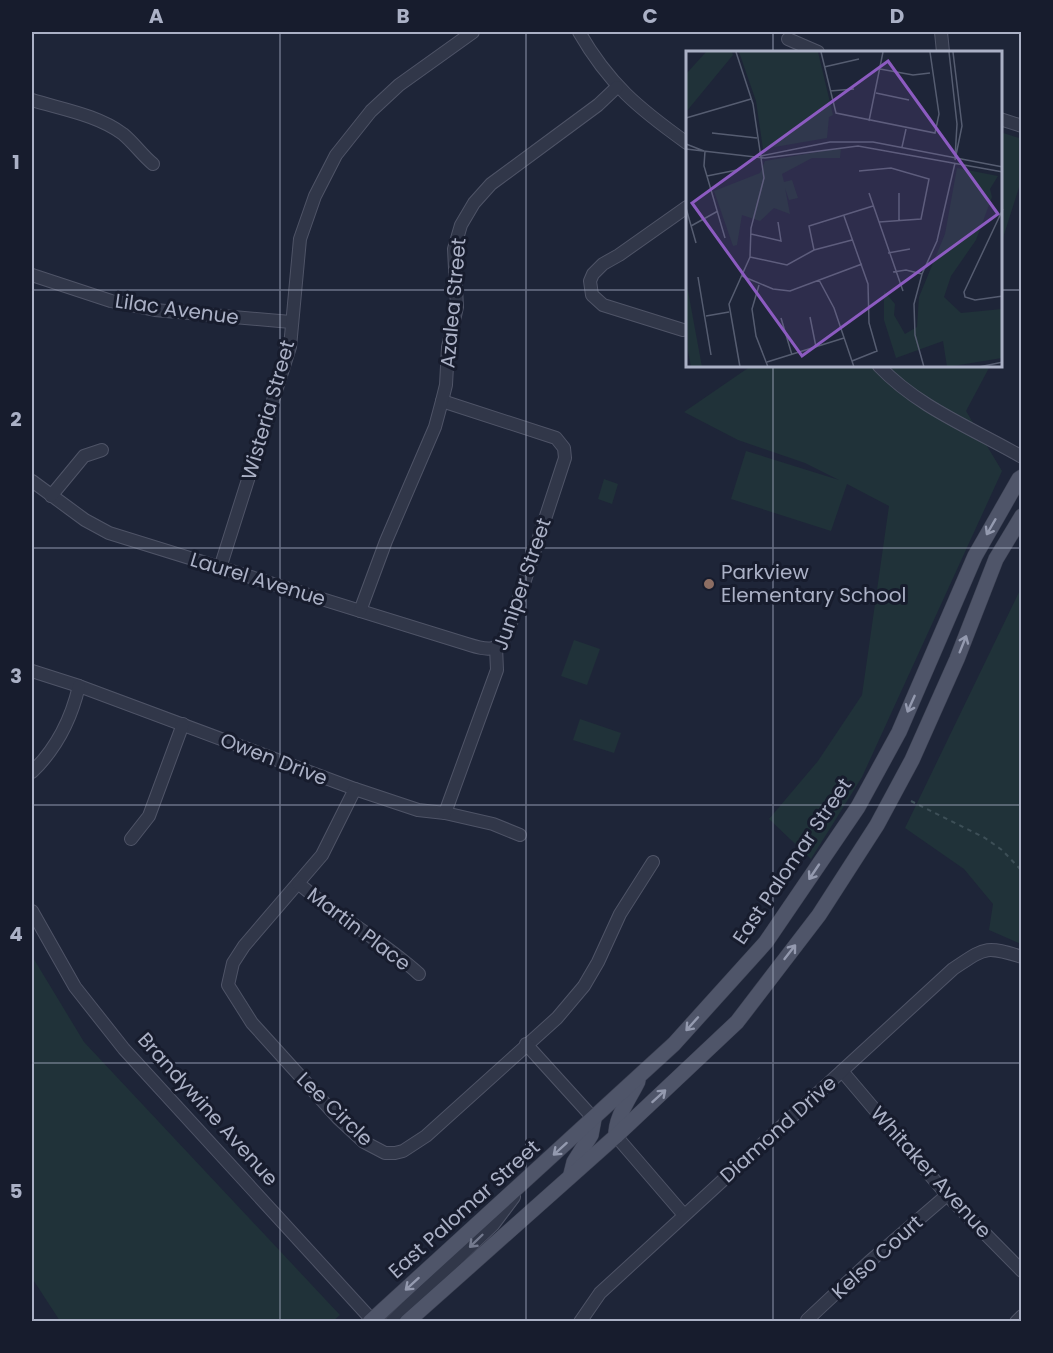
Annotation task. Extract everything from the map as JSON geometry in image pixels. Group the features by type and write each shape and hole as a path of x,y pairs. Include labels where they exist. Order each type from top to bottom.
{"main road":[{"name":"East Palomar Street","path":"372,1321 674,1044 766,942 856,810 899,732 975,556 1018,479 1022,477"},
{"path":"407,1322 616,1136 736,1022 819,915 877,825 912,760 957,658 996,559 1022,516"},
{"path":"856,810 864,823 864,846"},
{"path":"616,1136 615,1127 618,1119 630,1099 640,1074"},
{"path":"571,1174 579,1152 591,1135 594,1119"}],"street":[{"path":"579,32 617,87 657,122 686,142"},
{"path":"941,32 943,51"},
{"name":"Wisteria Street","path":"220,568 290,347 300,239 315,196 336,155 358,125 384,97 466,33"},
{"path":"788,39 816,51"},
{"name":"Azalea Street","path":"360,611 386,541 435,427 446,385 448,348 457,307 454,249 467,214 491,184 598,105 617,87"},
{"path":"32,99 92,118 123,134 153,164"},
{"path":"1002,120 1022,126"},
{"path":"683,330 603,305 591,295 590,281 593,274 603,264 686,208"},
{"name":"Lilac Avenue","path":"32,275 111,301 155,310 291,322"},
{"path":"881,368 892,380 931,408 1022,457"},
{"name":"Juniper Street","path":"442,401 556,438 564,448 565,458 509,629 505,639 496,647 497,670 446,813"},
{"path":"51,496 84,456 102,450"},
{"name":"Laurel Avenue","path":"32,481 85,520 109,533 483,649 490,650 496,647"},
{"name":"Owen Drive","path":"32,671 80,686 355,789 418,810 446,813 493,824 520,835"},
{"path":"32,772 50,752 61,735 70,717 80,686"},
{"path":"131,839 149,816 183,724"},
{"name":"Lee Circle","path":"355,789 322,855 244,946 233,963 228,985 252,1023 338,1118 364,1142 385,1153 395,1153 417,1143 556,1018 584,986 620,914 652,862"},
{"name":"Martin Place","path":"298,883 322,904 405,961 419,974"},
{"name":"Brandywine Avenue","path":"32,910 75,987 124,1049 372,1321"},
{"name":"Diamond Drive","path":"580,1322 600,1293 953,969 988,948 1022,957"},
{"path":"526,1044 594,1119"},
{"name":"Whitaker Avenue","path":"842,1071 947,1195 1022,1271"},
{"path":"616,1136 684,1215"},
{"path":"391,1322 492,1225 527,1180"},
{"name":"Kelso Court","path":"807,1320 868,1262 947,1195"},
{"path":"1016,1322 1022,1316"}],"path":[{"path":"911,801 985,838 1002,850 1022,871"}],"shaded area":[{"path":"1002,133 1022,139 1021,181 1002,241"},
{"path":"748,368 989,368 966,411 1002,471 862,777 811,859 769,819 818,761 862,695 889,506 847,484 831,531 731,499 746,451 839,480 805,463 738,440 684,412"},
{"path":"604,479 618,484 612,504 598,499"},
{"path":"1021,588 1021,944 989,930 993,904 964,869 905,828"},
{"path":"574,640 600,649 587,685 561,676"},
{"path":"580,719 621,733 614,753 573,740"},
{"path":"32,956 84,1042 340,1315 333,1321 60,1321 32,1278"}],"place":[{"name":"Parkview Elementary School","path":"709,584"}]}
